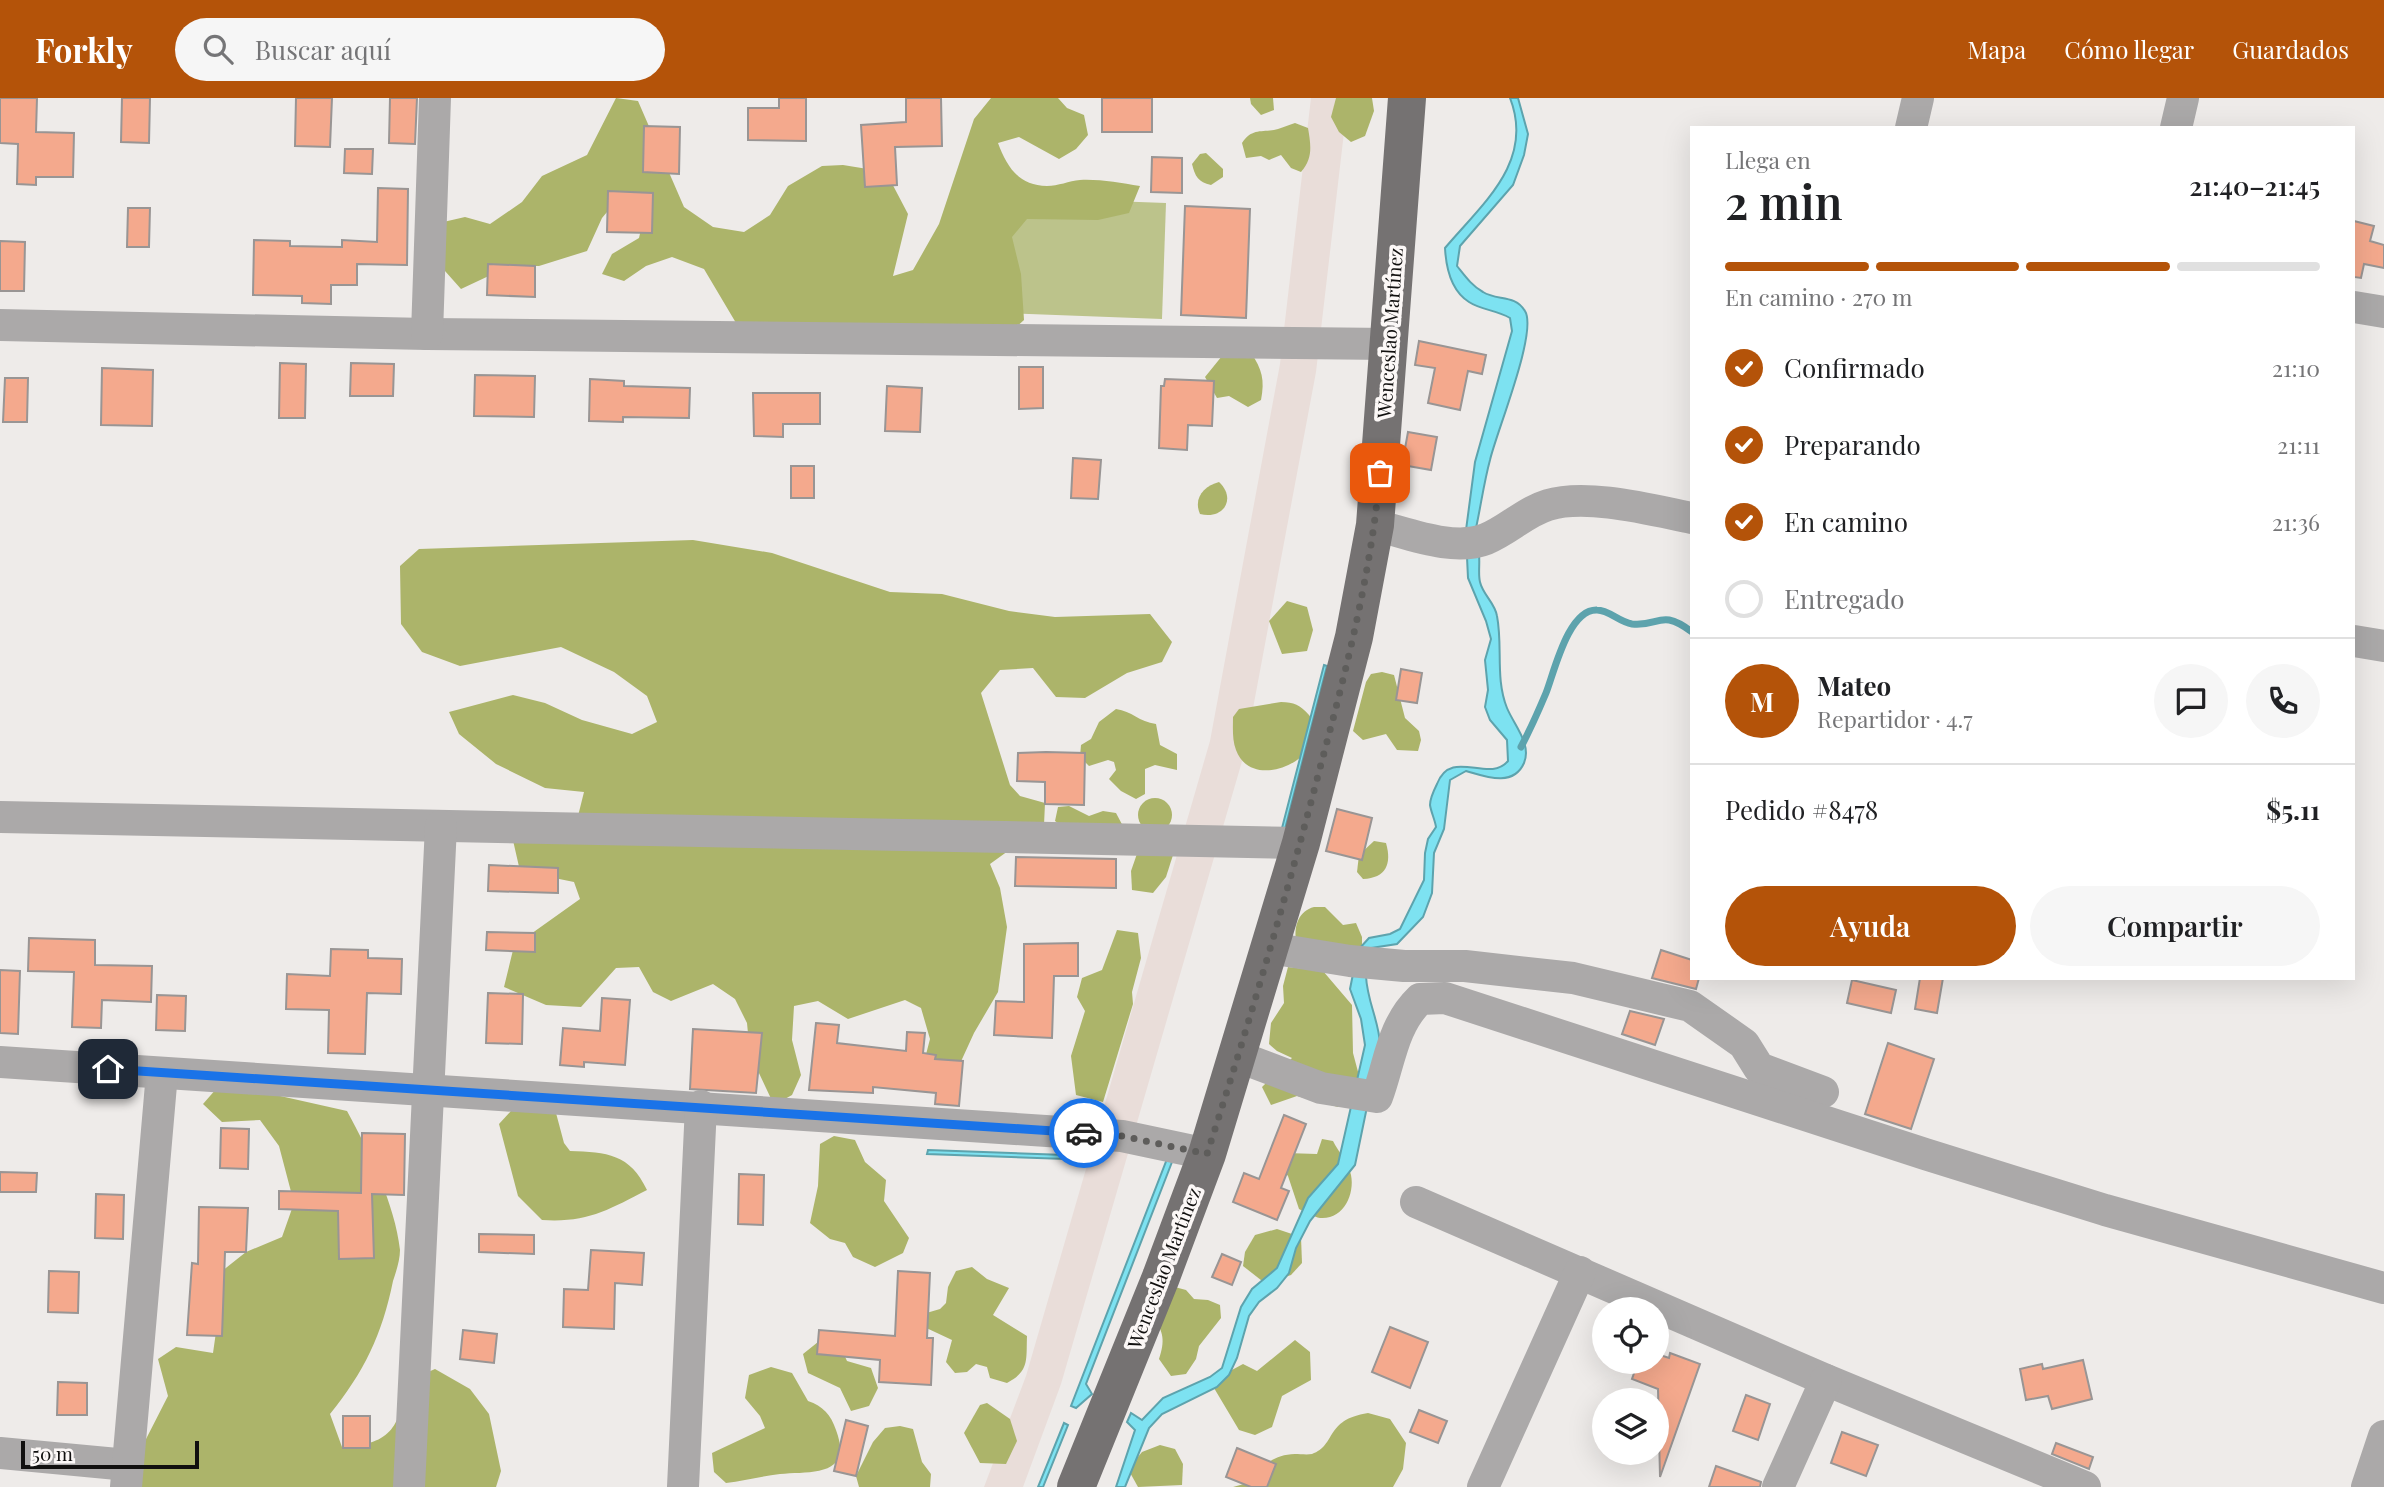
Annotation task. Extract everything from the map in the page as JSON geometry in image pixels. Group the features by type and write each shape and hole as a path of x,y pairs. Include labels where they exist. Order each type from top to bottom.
{"main road":[{"name":"Wenceslao Martínez","path":"1076,1487 1161,1277 1207,1154 1238,1057 1247,991 1270,947 1301,843 1338,658 1375,525 1407,98"}],"street":[{"path":"427,334 435,98"},
{"path":"1912,126 1918,98"},
{"path":"2176,126 2183,98"},
{"path":"2355,307 2384,312"},
{"path":"0,326 427,334 1390,344"},
{"path":"1375,525 1454,543 1470,543 1486,539 1548,505 1576,501 1690,518"},
{"path":"2355,641 2384,646"},
{"path":"0,817 1301,843"},
{"path":"408,1487 425,1090 441,826"},
{"path":"1270,947 1350,961 1404,966 1465,966 1573,978 1690,1006 1744,1044 1759,1068 1823,1092"},
{"path":"1238,1057 1321,1088 1377,1097 1393,1042 1405,1013 1420,999 1445,998 2105,1210 2384,1288"},
{"path":"0,1062 701,1106 1122,1136 1207,1154"},
{"path":"0,1453 127,1476 162,1073"},
{"path":"683,1487 701,1106"},
{"path":"1416,1202 1826,1380 2085,1487"},
{"path":"1483,1487 1580,1272"},
{"path":"1778,1487 1826,1380"},
{"path":"2367,1487 2384,1436"}],"shaded area":[{"path":"1311,98 1348,98 1316,372 1245,751 1061,1384 1023,1487 984,1487 1026,1376 1210,741 1280,364"}],"green space":[{"path":"616,98 638,101 684,207 713,227 744,232 770,215 788,186 822,166 843,165 886,172 908,214 893,276 913,270 939,224 974,119 991,98 1058,98 1067,108 1084,115 1088,135 1076,149 1059,159 1019,137 998,143 1010,167 1022,179 1047,186 1088,180 1140,186 1129,213 1098,220 1027,219 1012,237 1021,274 1024,320 996,345 739,328 704,269 672,257 646,266 624,281 602,274 612,254 639,238 644,216 623,193 602,218 587,251 539,266 510,266 461,289 429,253 426,226 465,217 490,224 522,202 542,176 587,155"},
{"path":"1250,98 1273,98 1274,110 1261,115 1251,104"},
{"path":"1336,98 1372,98 1374,111 1365,136 1351,142 1339,132 1331,117"},
{"path":"1295,123 1308,128 1310,140 1309,157 1301,172 1291,168 1281,155 1269,160 1261,156 1246,158 1242,143 1250,135"},
{"path":"1206,153 1223,169 1223,177 1211,185 1198,178 1192,164 1200,154"},
{"path":"1004,197 1166,203 1162,319 1000,313"},
{"path":"1251,353 1262,375 1261,400 1248,407 1229,396 1217,398 1205,377 1222,356"},
{"path":"1219,482 1227,495 1225,507 1215,514 1200,514 1198,503 1201,494 1209,486"},
{"path":"693,540 772,553 890,592 942,594 1009,611 1055,617 1150,614 1172,642 1162,662 1127,673 1085,698 1056,697 1033,668 1000,670 981,693 1010,785 1020,796 1045,803 1044,825 990,864 1000,888 1007,927 998,992 974,1033 952,1081 923,1066 930,1039 921,1008 905,1000 848,1019 818,1001 794,1006 792,1040 801,1075 792,1095 774,1105 750,1054 747,1023 735,999 713,984 671,1001 653,992 639,967 616,968 581,1007 546,1005 504,987 514,946 580,899 574,882 520,871 512,836 577,820 584,792 545,788 496,764 459,734 449,712 513,695 545,703 582,720 632,734 657,722 647,696 614,672 561,647 460,666 422,652 401,624 400,566 419,549"},
{"path":"1287,601 1307,607 1313,630 1307,651 1282,654 1269,621"},
{"path":"1382,672 1394,675 1405,718 1419,731 1421,740 1418,751 1397,750 1386,734 1363,740 1353,731 1366,682 1371,674"},
{"path":"1281,702 1296,705 1309,715 1315,729 1312,743 1303,755 1274,770 1259,770 1245,764 1236,750 1233,717 1239,709"},
{"path":"1116,709 1156,724 1160,745 1177,754 1177,770 1155,765 1145,769 1145,794 1136,799 1121,791 1109,779 1116,770 1114,762 1108,760 1089,766 1080,757 1081,745 1091,739 1099,722"},
{"path":"1155,798 1167,803 1172,815 1167,827 1155,832 1143,827 1138,815 1143,803"},
{"path":"1069,806 1089,816 1103,811 1116,813 1125,830 1065,828 1055,821 1058,807"},
{"path":"1374,841 1386,843 1387,863 1382,873 1363,879 1357,872 1359,855"},
{"path":"1139,848 1173,855 1166,877 1153,893 1132,890 1131,871"},
{"path":"1314,907 1325,907 1343,925 1356,923 1362,937 1362,950 1296,940 1299,919"},
{"path":"1117,930 1138,933 1141,958 1132,992 1133,1004 1103,1102 1076,1095 1071,1056 1085,1011 1077,997 1082,978 1102,970"},
{"path":"1288,967 1323,971 1352,1005 1353,1053 1361,1083 1338,1107 1297,1096 1271,1105 1262,1087 1292,1058 1269,1044 1271,1023 1284,1003 1283,986"},
{"path":"217,1088 258,1091 347,1111 387,1197 397,1233 399,1258 383,1319 370,1352 353,1383 330,1414 342,1447 373,1442 383,1437 397,1421 410,1380 435,1369 470,1389 489,1414 501,1471 496,1487 134,1487 145,1441 168,1396 158,1359 176,1347 213,1353 217,1325 212,1279 246,1252 282,1237 294,1203 279,1146 260,1120 222,1122 203,1104"},
{"path":"511,1111 556,1113 564,1143 570,1151 595,1152 616,1157 633,1169 647,1190 597,1214 572,1219 542,1220 518,1196 499,1124"},
{"path":"834,1136 855,1140 865,1162 886,1180 884,1201 909,1238 903,1253 875,1267 853,1257 845,1243 830,1239 810,1223 818,1186 820,1144"},
{"path":"1322,1139 1333,1141 1348,1166 1352,1183 1346,1205 1328,1218 1312,1216 1299,1209 1288,1176 1283,1170 1286,1153 1317,1154"},
{"path":"1277,1229 1301,1237 1302,1263 1291,1275 1266,1284 1243,1266 1245,1252 1255,1235"},
{"path":"972,1267 987,1279 1009,1288 993,1315 1027,1336 1023,1369 1007,1383 990,1378 987,1367 976,1364 967,1372 955,1373 946,1362 952,1340 920,1325 923,1314 940,1309 946,1303 948,1287 956,1271"},
{"path":"1171,1286 1186,1290 1194,1299 1208,1300 1220,1305 1221,1318 1199,1346 1196,1359 1186,1374 1171,1376 1159,1359 1162,1337 1153,1317"},
{"path":"1295,1340 1310,1352 1311,1380 1282,1396 1272,1427 1255,1435 1239,1430 1214,1388 1219,1377 1243,1364 1257,1371"},
{"path":"818,1342 842,1350 847,1361 871,1368 878,1388 869,1406 851,1411 840,1388 808,1373 803,1354"},
{"path":"771,1367 792,1373 808,1401 822,1408 829,1416 840,1446 839,1457 826,1469 726,1483 714,1472 712,1453 765,1428 760,1416 745,1398 749,1375"},
{"path":"987,1403 1010,1419 1017,1441 1006,1464 980,1463 964,1433 980,1405"},
{"path":"1368,1413 1390,1419 1406,1443 1403,1469 1393,1487 1233,1487 1251,1482 1265,1465 1275,1459 1287,1455 1312,1454 1320,1450 1344,1421"},
{"path":"900,1426 913,1429 922,1462 931,1474 930,1487 859,1487 856,1476 873,1442 885,1428"},
{"path":"1160,1445 1175,1449 1183,1464 1182,1485 1138,1487 1128,1469 1142,1452"}],"water":[{"path":"1510,98 1518,98 1528,134 1524,155 1513,185 1460,246 1457,266 1479,290 1521,306 1527,322 1526,339 1490,460 1476,528 1466,530 1475,462 1512,331 1510,318 1474,305 1457,291 1448,270 1445,248 1488,198 1510,162 1516,142 1516,121"},
{"path":"1479,555 1480,582 1497,616 1503,697 1524,742 1524,763 1513,776 1506,778 1466,771 1450,780 1444,829 1434,853 1432,893 1423,917 1397,944 1358,950 1369,938 1400,929 1424,880 1428,839 1436,827 1430,802 1443,773 1451,768 1461,767 1491,769 1508,761 1507,740 1490,720 1485,707 1488,690 1485,660 1491,639 1468,578 1467,557"},
{"path":"1324,665 1327,666 1284,833 1281,832"},
{"path":"1353,974 1366,976 1380,1044 1355,1165 1310,1221 1296,1248 1289,1273 1277,1288 1259,1302 1249,1316 1237,1358 1229,1375 1217,1387 1162,1414 1149,1428 1125,1487 1116,1487 1135,1430 1127,1422 1131,1413 1142,1420 1163,1398 1210,1377 1222,1368 1241,1307 1252,1289 1277,1268 1308,1198 1338,1164 1365,1045 1361,1019 1350,989"},
{"path":"928,1150 1065,1155 1065,1159 927,1154"},
{"path":"1167,1159 1172,1162 1086,1384 1092,1394 1076,1408 1071,1406"},
{"path":"1064,1423 1068,1425 1043,1487 1038,1487"}],"building":[{"path":"0,98 37,98 36,132 74,133 73,177 36,177 36,185 17,184 18,144 0,143"},
{"path":"122,98 150,98 149,143 121,142"},
{"path":"296,98 332,98 330,147 295,146"},
{"path":"390,98 417,98 415,144 389,143"},
{"path":"779,98 806,98 806,141 748,140 748,108 779,108"},
{"path":"906,98 941,98 942,146 895,147 897,185 865,187 861,125 906,122"},
{"path":"1102,98 1152,98 1152,132 1102,132"},
{"path":"644,126 680,127 679,174 643,172"},
{"path":"345,149 373,149 372,174 344,173"},
{"path":"1152,157 1182,158 1182,193 1151,192"},
{"path":"378,188 408,189 407,265 357,264 357,285 331,285 331,304 302,303 302,296 253,295 254,240 290,241 290,246 342,247 342,240 377,242"},
{"path":"608,191 653,193 652,233 607,232"},
{"path":"1185,206 1250,209 1246,318 1181,315"},
{"path":"128,208 150,208 149,247 127,247"},
{"path":"2355,221 2374,226 2370,241 2384,245 2384,268 2364,264 2361,278 2355,277"},
{"path":"0,241 25,242 24,291 0,291"},
{"path":"488,264 535,266 535,297 487,295"},
{"path":"1419,341 1486,355 1482,374 1468,371 1460,410 1428,403 1435,368 1415,365"},
{"path":"280,363 306,364 305,418 279,418"},
{"path":"351,363 394,364 393,396 350,396"},
{"path":"1019,367 1043,367 1043,408 1019,409"},
{"path":"102,368 153,370 152,426 101,425"},
{"path":"475,375 535,376 534,417 474,416"},
{"path":"5,378 28,378 27,422 3,422"},
{"path":"590,379 624,381 624,386 690,388 689,418 623,417 623,422 589,421"},
{"path":"1165,379 1214,381 1212,426 1188,425 1187,450 1159,448 1161,386 1164,386"},
{"path":"887,386 922,388 920,432 885,431"},
{"path":"753,393 820,393 820,424 783,424 783,437 754,436"},
{"path":"1408,432 1437,437 1431,470 1402,465"},
{"path":"1073,458 1101,460 1098,499 1071,498"},
{"path":"791,466 814,466 814,498 791,498"},
{"path":"1401,669 1422,673 1417,703 1396,700"},
{"path":"1018,753 1085,753 1084,805 1045,804 1045,782 1017,781"},
{"path":"1337,809 1372,818 1362,860 1326,851"},
{"path":"1016,857 1116,859 1116,888 1015,886"},
{"path":"489,865 558,868 558,893 488,891"},
{"path":"487,932 535,933 535,952 486,950"},
{"path":"29,938 95,940 95,965 152,966 151,1002 102,1000 101,1028 72,1027 74,972 28,971"},
{"path":"1078,943 1078,976 1054,976 1052,1038 994,1035 996,1001 1024,1002 1024,944"},
{"path":"331,949 368,950 368,958 402,959 401,994 367,993 365,1054 328,1053 329,1010 286,1009 287,974 330,976"},
{"path":"1661,950 1690,959 1690,980 1698,980 1696,989 1652,978"},
{"path":"0,970 20,971 18,1034 0,1033"},
{"path":"1852,980 1896,990 1891,1013 1847,1003"},
{"path":"1920,980 1943,980 1937,1013 1915,1009"},
{"path":"488,993 523,994 522,1044 486,1043"},
{"path":"157,995 186,996 185,1031 156,1030"},
{"path":"602,998 630,1000 625,1065 584,1062 584,1067 560,1065 563,1028 600,1031"},
{"path":"1630,1011 1664,1019 1655,1045 1622,1034"},
{"path":"816,1023 839,1025 837,1043 906,1051 907,1032 925,1033 923,1053 936,1055 935,1059 963,1061 959,1106 935,1104 936,1093 873,1087 873,1093 809,1090"},
{"path":"693,1029 762,1033 756,1093 690,1089"},
{"path":"1888,1043 1934,1059 1911,1129 1865,1114"},
{"path":"1284,1115 1306,1124 1281,1188 1289,1191 1277,1220 1233,1202 1244,1173 1259,1179"},
{"path":"221,1128 249,1129 248,1169 220,1168"},
{"path":"362,1133 405,1134 404,1195 372,1194 374,1258 339,1259 338,1211 279,1209 279,1191 361,1193"},
{"path":"0,1172 37,1173 36,1192 0,1192"},
{"path":"739,1174 764,1175 763,1225 738,1224"},
{"path":"96,1194 124,1195 123,1239 95,1238"},
{"path":"199,1207 248,1208 246,1252 225,1252 222,1336 187,1335 192,1263 198,1264"},
{"path":"479,1234 534,1235 534,1254 479,1252"},
{"path":"591,1250 644,1253 642,1285 615,1283 614,1329 563,1327 564,1289 588,1290"},
{"path":"1222,1254 1241,1262 1232,1285 1212,1277"},
{"path":"49,1271 79,1272 78,1313 48,1312"},
{"path":"898,1271 930,1273 927,1338 933,1338 931,1385 879,1382 880,1360 817,1354 819,1330 895,1336"},
{"path":"1390,1327 1428,1342 1410,1388 1372,1372"},
{"path":"463,1330 497,1334 494,1363 460,1359"},
{"path":"1670,1353 1700,1364 1669,1452 1669,1388 1655,1388 1632,1379 1634,1374 1669,1374"},
{"path":"2083,1360 2092,1399 2052,1409 2048,1396 2026,1400 2020,1369 2042,1364 2043,1369"},
{"path":"58,1382 87,1383 87,1415 57,1415"},
{"path":"1746,1395 1770,1404 1758,1440 1733,1431"},
{"path":"1419,1410 1447,1421 1438,1443 1410,1432"},
{"path":"343,1416 370,1416 370,1448 343,1448"},
{"path":"846,1420 868,1426 856,1476 834,1471"},
{"path":"1842,1432 1878,1445 1866,1476 1831,1463"},
{"path":"2056,1443 2093,1457 2089,1469 2052,1454"},
{"path":"1237,1448 1276,1464 1267,1487 1251,1487 1226,1477"},
{"path":"1716,1466 1761,1482 1760,1487 1709,1487"}],"waterway":[{"path":"1521,747 1570,631 1587,612 1601,611 1632,624 1673,621 1690,631"}],"way so far":[{"path":"1084,1133 1122,1136 1207,1154 1301,843 1354,638 1375,525 1380,473"}],"route":[{"path":"108,1069 1084,1133"}]}
